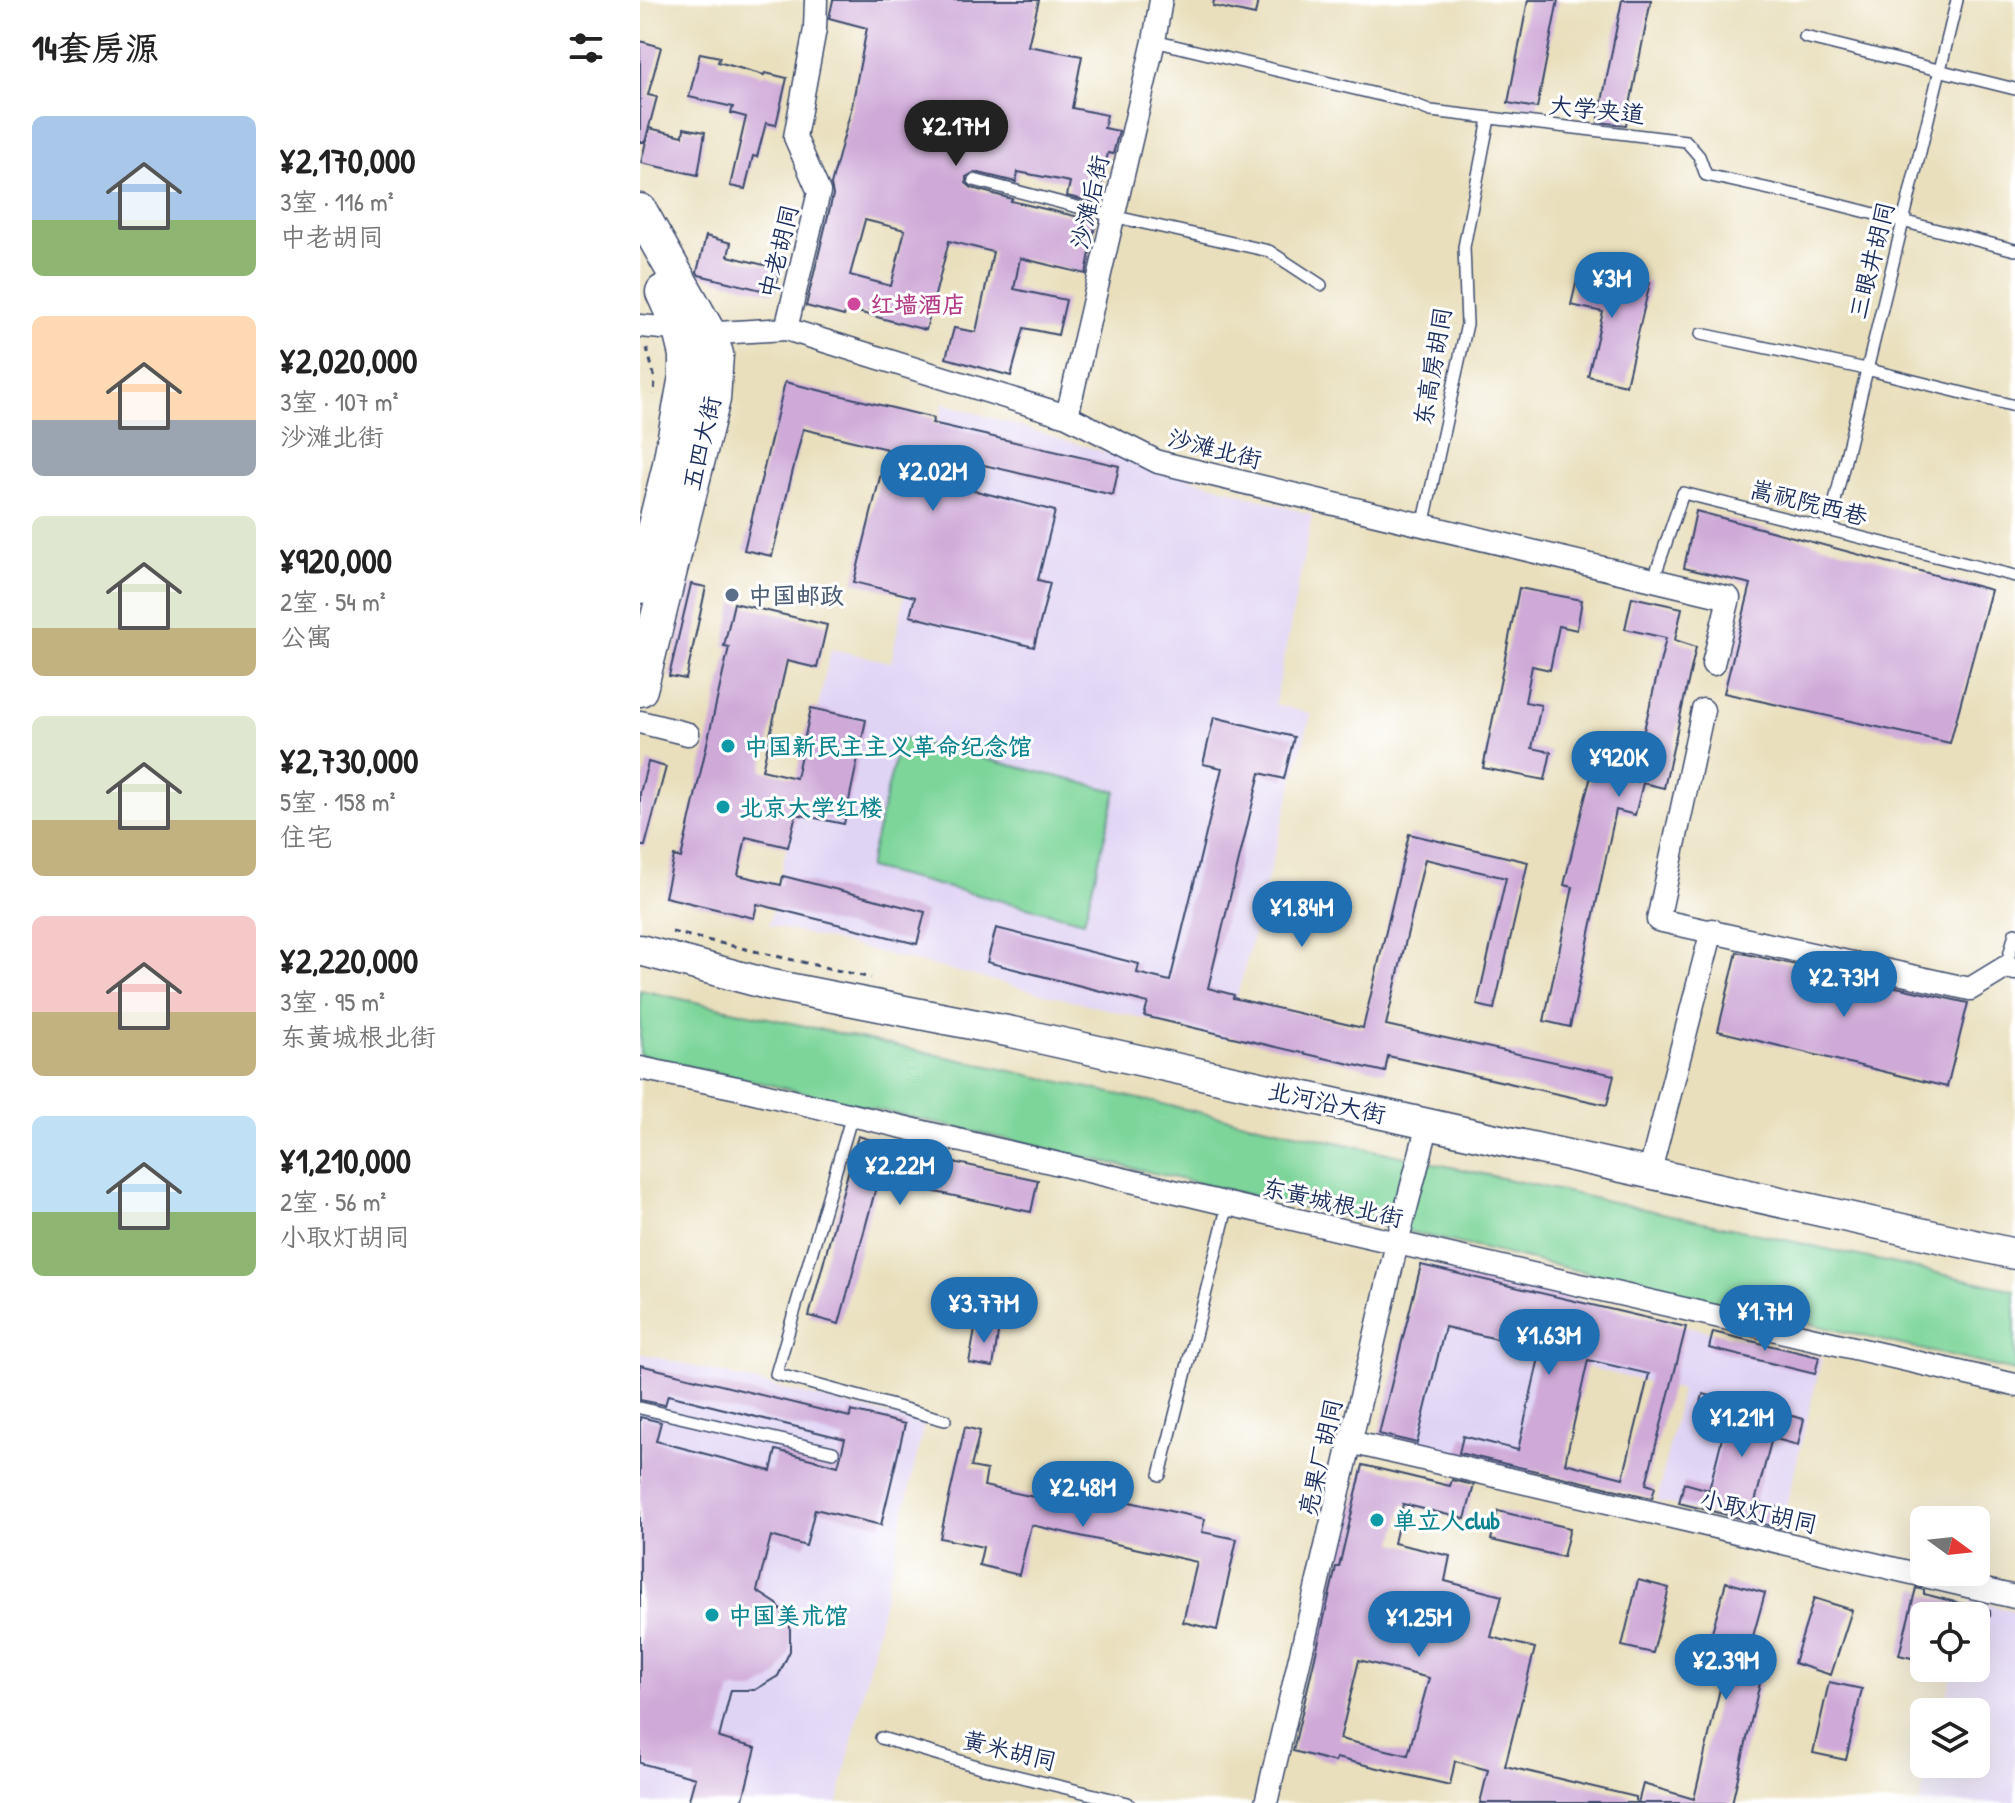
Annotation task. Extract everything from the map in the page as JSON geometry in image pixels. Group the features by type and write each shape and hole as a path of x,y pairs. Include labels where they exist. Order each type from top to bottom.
{"main road":[{"name":"五四大街","path":"640,211 694,331 686,355 684,393 669,469 640,586"},
{"name":"五四大街","path":"640,254 666,298 716,354 713,399 640,689"},
{"name":"北河沿大街","path":"640,950 767,984 1012,1032 1428,1124 2014,1247"}],"street":[{"name":"中老胡同","path":"786,329 819,192 795,137 815,29 816,0"},
{"name":"沙滩后街","path":"1067,416 1161,0"},
{"name":"沙滩北街","path":"641,326 694,331 786,329 1067,416 1158,462 1729,598 1713,664"},
{"path":"1703,710 1658,920 1970,989 2011,968"},
{"path":"640,722 688,734"},
{"path":"1650,1171 1712,930"},
{"name":"东黄城根北街","path":"640,1068 2015,1385"},
{"name":"亮果厂胡同","path":"1266,1803 1397,1243 1428,1124"},
{"name":"小取灯胡同","path":"1350,1442 2015,1597"}],"lane":[{"name":"三眼井胡同","path":"1828,530 1957,0"},
{"path":"1805,37 2015,89"},
{"name":"大学夹道","path":"1154,41 1405,101 1431,111 1686,141 1699,156 1706,175 2015,250"},
{"name":"东高房胡同","path":"1423,526 1467,324 1464,247 1489,119"},
{"path":"974,180 1112,216 1269,251 1321,285"},
{"path":"1701,334 1866,369 2015,406"},
{"name":"嵩祝院西巷","path":"1652,582 1683,493 2015,576"},
{"path":"2011,968 2015,933"},
{"path":"852,1115 776,1374 945,1420"},
{"path":"1160,1475 1228,1204"},
{"path":"640,1408 833,1452"},
{"name":"黄米胡同","path":"881,1738 984,1768 1128,1803"}],"path":[{"path":"641,326 655,379 654,394"}],"shaded area":[{"path":"943,403 1312,515 1275,704 1311,714 1226,1039 769,925 831,649 891,662"},
{"path":"1421,1263 1822,1358 1780,1532 1657,1501 1681,1390 1562,1361 1532,1481 1377,1444"},
{"name":"中国美术馆","path":"640,1353 924,1424 838,1803 640,1803"},
{"path":"1990,1605 2015,1611 2015,1803 1920,1803 1926,1778 1990,1778 1990,1698 1946,1698 1950,1682 1990,1682"}],"green space":[{"path":"900,738 1116,791 1084,921 868,868"},
{"path":"640,990 2015,1290 2015,1371 640,1055"}],"building":[{"path":"833,0 1039,0 1028,46 1082,56 1072,108 1107,115 1104,128 1119,131 1113,154 1108,153 1097,203 1067,196 1070,182 1018,172 1016,182 975,172 966,177 966,183 972,188 1011,201 1096,221 1086,274 1020,258 1014,289 1066,300 1058,335 1024,328 1011,376 946,358 954,328 976,332 993,252 949,241 926,330 846,309 844,316 806,306 833,195 831,185 852,106 867,28 829,18","holes":["865,220 905,230 891,286 850,275"]},
{"path":"1214,0 1258,0 1255,15 1213,6"},
{"path":"1528,0 1558,0 1537,108 1508,103"},
{"path":"1622,0 1651,0 1626,125 1598,122"},
{"path":"640,41 661,47 648,95 657,97 645,142 640,142"},
{"path":"700,53 720,57 718,62 787,78 776,125 766,123 745,189 730,186 746,117 731,113 733,107 689,97"},
{"path":"649,128 683,136 684,128 705,132 698,175 641,163"},
{"path":"706,236 731,243 728,256 780,269 774,293 699,275 697,272"},
{"path":"1580,267 1650,283 1626,385 1588,376 1603,312 1571,305"},
{"path":"785,382 934,418 932,423 1119,466 1113,495 919,450 913,475 1055,511 1038,580 1050,583 1034,647 910,616 915,597 854,582 887,449 803,429 772,556 744,550"},
{"path":"1696,511 1991,590 1950,743 1724,693 1751,584 1684,568"},
{"path":"691,584 706,587 686,679 669,676"},
{"path":"1519,588 1582,600 1577,630 1559,626 1550,670 1532,666 1525,702 1541,705 1532,748 1551,752 1545,780 1483,768"},
{"path":"1632,597 1682,608 1675,640 1696,647 1664,788 1643,783 1635,815 1616,810 1570,1027 1544,1021 1573,887 1564,885 1583,806 1593,769 1639,782 1632,780 1666,638 1625,629"},
{"path":"734,603 827,625 817,668 787,661 762,770 796,778 811,708 866,720 844,824 796,814 788,847 746,837 738,875 781,885 783,876 925,912 917,944 757,904 754,918 665,897 674,856 681,858 729,647 724,646"},
{"path":"1214,717 1294,737 1284,779 1260,773 1208,988 1234,995 1233,998 1363,1028 1409,834 1528,862 1494,1009 1477,1005 1506,878 1425,859 1386,1025 1614,1075 1607,1105 1388,1056 1385,1072 1224,1035 1144,1016 1148,1003 987,962 996,928 1139,964 1137,973 1170,981 1222,768 1203,764"},
{"path":"648,762 666,767 645,846 640,846 640,793"},
{"path":"1737,952 1968,1003 1947,1087 1718,1031"},
{"path":"858,1136 888,1145 887,1148 1038,1180 1031,1212 878,1180 839,1324 809,1316"},
{"path":"1421,1265 1686,1327 1646,1484 1655,1487 1652,1498 1459,1453 1463,1436 1518,1450 1541,1349 1445,1327 1417,1443 1379,1434","holes":["1588,1360 1649,1374 1623,1478 1565,1463"]},
{"path":"976,1324 999,1327 993,1367 969,1363"},
{"path":"1713,1332 1819,1357 1815,1374 1709,1348"},
{"name":"中国美术馆","path":"640,1365 850,1417 851,1411 905,1424 881,1525 815,1509 806,1546 771,1536 757,1591 777,1604 790,1626 790,1651 778,1676 755,1690 731,1690 719,1738 756,1748 742,1803 688,1803 695,1778 640,1763 640,1417 661,1422 656,1441 771,1471 776,1450 838,1466 845,1439 668,1395 665,1405 640,1400"},
{"path":"1703,1394 1804,1419 1798,1445 1772,1438 1755,1502 1785,1509 1780,1528 1679,1503 1684,1483 1709,1490 1725,1426 1697,1420"},
{"path":"965,1427 980,1431 971,1467 987,1470 984,1486 1034,1497 1037,1481 1205,1519 1202,1532 1237,1539 1217,1630 1183,1622 1197,1562 1031,1525 1019,1575 979,1565 983,1547 940,1538"},
{"path":"1363,1465 1450,1486 1452,1480 1474,1485 1465,1519 1403,1504 1394,1543 1450,1556 1445,1581 1502,1596 1491,1637 1535,1648 1505,1766 1636,1797 1636,1803 1480,1803 1488,1770 1455,1761 1450,1785 1293,1751 1336,1567 1339,1567","holes":["1359,1660 1429,1678 1408,1755 1340,1739"]},
{"path":"1498,1511 1570,1528 1563,1557 1491,1540"},
{"path":"1638,1580 1669,1588 1653,1653 1622,1646"},
{"path":"1726,1582 1765,1593 1744,1669 1762,1674 1732,1803 1638,1803 1643,1784 1694,1799 1727,1659 1706,1653"},
{"path":"1916,1588 1924,1590 1924,1594 1955,1602 1912,1602"},
{"path":"1814,1598 1852,1610 1831,1675 1794,1663"},
{"path":"1910,1612 1910,1658 1899,1655"},
{"path":"1829,1682 1862,1689 1846,1760 1813,1753"}],"place":[{"name":"红墙酒店","path":"854,304"},
{"name":"中国邮政","path":"732,595"},
{"name":"中国新民主主义革命纪念馆","path":"728,746"},
{"name":"北京大学红楼","path":"723,807"},
{"name":"单立人club","path":"1377,1520"},
{"name":"中国美术馆","path":"712,1615"}]}
